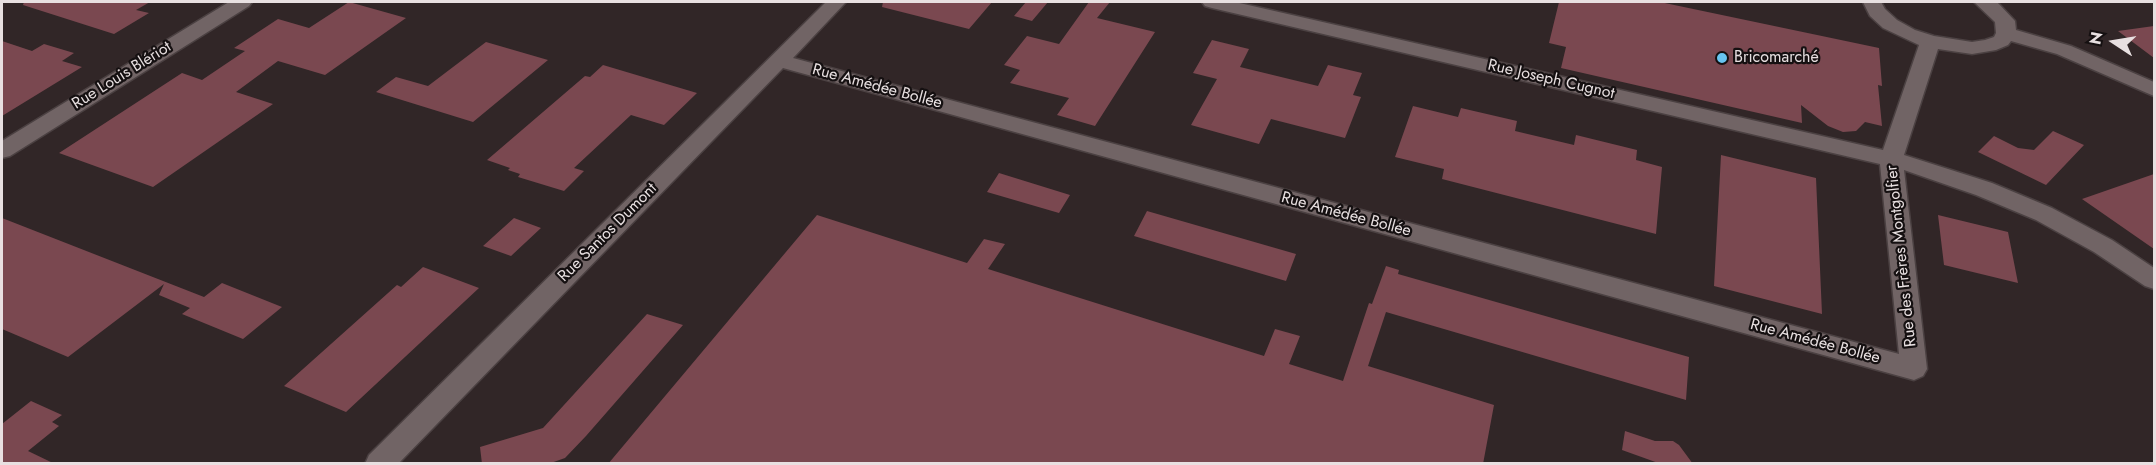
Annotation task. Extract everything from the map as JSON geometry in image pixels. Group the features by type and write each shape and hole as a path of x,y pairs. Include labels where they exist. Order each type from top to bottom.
{"street":[{"name":"Rue Louis Blériot","path":"2,151 242,2"},
{"name":"Rue Santos Dumont","path":"379,464 836,2"},
{"name":"Rue Joseph Cugnot","path":"1212,2 1891,159 1984,189 2044,214 2103,246 2154,280"},
{"path":"1872,2 1877,12 1890,24 1930,42 1962,48 1989,46 2001,41 2006,33 2005,21 1995,9 1984,2"},
{"path":"2006,33 2064,50 2112,69 2154,90"},
{"name":"Rue des Frères Montgolfier","path":"1914,369 1891,159 1930,42"},
{"name":"Rue Amédée Bollée","path":"778,60 1914,369"}],"building":[{"path":"24,2 150,2 136,10 149,13 114,34 23,5"},
{"path":"349,2 406,18 325,75 278,61 236,92 273,104 153,187 59,153 182,73 202,80 245,51 234,48 278,19 309,28"},
{"path":"883,2 992,2 969,29 882,7"},
{"path":"1026,2 1048,2 1032,21 1014,16"},
{"path":"1089,2 1110,2 1097,18 1155,32 1095,126 1057,115 1069,98 1010,83 1020,70 1004,65 1027,36 1059,44"},
{"name":"Bricomarché","path":"1559,2 1660,2 1879,48 1882,86 1878,85 1882,126 1865,122 1856,131 1843,132 1828,126 1801,105 1802,123 1561,68 1566,47 1549,43"},
{"path":"2154,26 2154,58 2118,31"},
{"path":"1212,40 1249,49 1240,67 1318,86 1328,65 1362,73 1353,95 1361,97 1345,138 1271,119 1259,144 1191,125 1217,79 1193,73"},
{"path":"2,41 32,51 44,44 74,53 62,61 82,67 2,116"},
{"path":"486,42 548,60 473,122 376,92 396,77 428,86"},
{"path":"603,65 697,93 664,125 631,115 574,168 584,171 564,191 518,177 520,174 508,170 510,168 487,160 585,76 590,77"},
{"path":"1413,106 1458,117 1461,108 1517,121 1515,131 1574,145 1576,135 1637,150 1636,160 1662,167 1656,234 1442,179 1444,169 1395,157"},
{"path":"2053,131 2084,145 2046,185 1978,152 1994,136 2018,148 2034,150"},
{"path":"1721,155 1816,178 1822,314 1714,286"},
{"path":"999,173 1070,195 1059,213 987,192"},
{"path":"2154,174 2154,249 2082,199"},
{"path":"1147,211 1296,254 1286,281 1134,236"},
{"path":"817,215 967,263 984,239 1005,244 988,269 1264,356 1275,329 1300,336 1289,364 1343,381 1369,303 1372,304 1386,266 1399,270 1398,274 1689,357 1686,400 1386,312 1368,366 1494,405 1483,464 608,464"},
{"path":"1938,215 2008,232 2018,283 1944,265"},
{"path":"2,218 204,297 222,283 282,307 243,339 182,314 190,308 159,295 164,284 68,357 2,329"},
{"path":"514,218 541,228 511,256 483,246"},
{"path":"423,267 479,288 346,412 284,386 397,285 401,287"},
{"path":"647,314 683,325 565,458 548,464 482,464 480,447 543,428"},
{"path":"31,401 62,415 52,422 59,426 28,451 55,464 2,464 2,424"},
{"path":"1625,431 1655,441 1673,441 1679,445 1693,464 1661,464 1622,450"}],"place":[{"name":"Bricomarché","path":"1722,58"}]}
